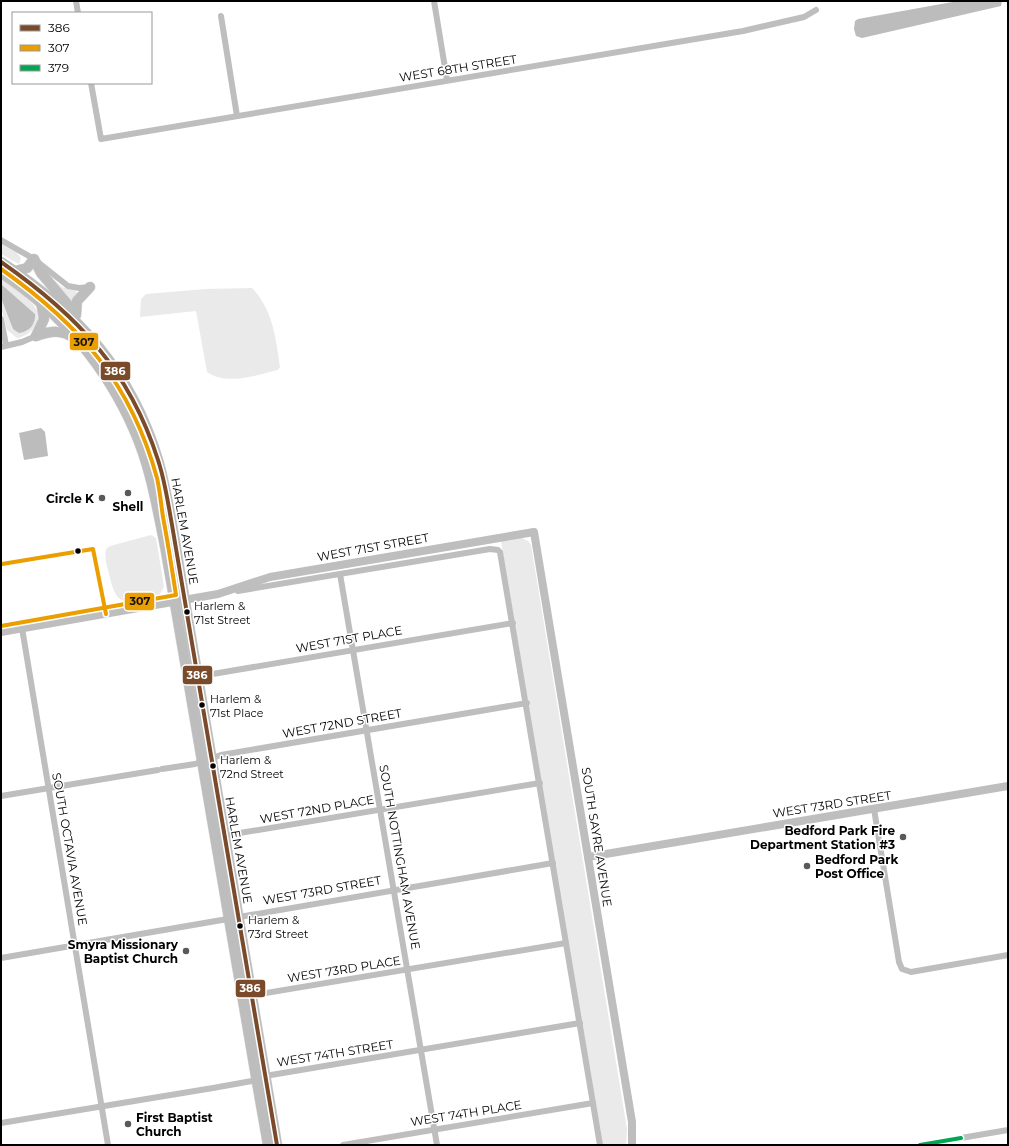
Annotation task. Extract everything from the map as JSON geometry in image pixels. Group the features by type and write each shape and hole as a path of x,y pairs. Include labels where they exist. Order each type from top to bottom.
{"main road":[{"path":"15,271 27,268 34,259 41,274 76,315 84,328"},
{"name":"HARLEM AVENUE","path":"1,262 48,294 84,328 102,350 127,388 138,409 155,452 167,497 179,601"},
{"name":"HARLEM AVENUE","path":"1,273 41,302 68,327 81,343 118,396 142,448 156,499 179,601 261,1078 277,1145"},
{"path":"76,315 77,301 90,287"},
{"path":"36,336 44,319 41,302"},
{"path":"36,336 52,332 61,332 66,333 81,343"},
{"name":"HARLEM AVENUE","path":"261,1078 268,1145"}],"street":[{"path":"76,1 78,12"},
{"path":"434,1 447,80"},
{"name":"WEST 68TH STREET","path":"91,84 101,139 743,31 804,17 816,10"},
{"path":"220,16 237,116"},
{"path":"1,240 34,259 68,286 79,288 90,287"},
{"path":"1,319 4,346 22,342 36,336"},
{"name":"WEST 71ST STREET","path":"218,594 270,576 534,532"},
{"name":"SOUTH SAYRE AVENUE","path":"534,532 632,1122 632,1145"},
{"name":"WEST 71ST STREET","path":"1,632 482,550 498,550 502,555 513,623"},
{"name":"SOUTH NOTTINGHAM AVENUE","path":"340,574 395,890 437,1145"},
{"path":"513,623 600,1145"},
{"name":"WEST 71ST PLACE","path":"192,677 513,623"},
{"name":"SOUTH OCTAVIA AVENUE","path":"22,628 108,1145"},
{"name":"WEST 72ND STREET","path":"1,796 160,769 367,729 527,704"},
{"name":"WEST 72ND PLACE","path":"220,837 540,783"},
{"name":"WEST 73RD STREET","path":"588,857 1008,786"},
{"path":"874,809 900,966 905,971 1008,955"},
{"name":"WEST 73RD STREET","path":"1,958 553,863"},
{"name":"WEST 73RD PLACE","path":"247,997 566,943"},
{"name":"WEST 74TH STREET","path":"1,1123 102,1107 580,1023"},
{"name":"WEST 74TH PLACE","path":"343,1145 593,1103"},
{"path":"920,1145 1008,1130"}],"shaded area":[{"path":"958,1 1002,1 1001,6 862,38 856,36 854,29 855,21 858,19"},
{"path":"1,244 16,252 21,258 19,264 1,254"},
{"path":"51,277 62,287 76,291 77,293 73,302 70,302"},
{"path":"1,279 28,299 34,305 37,312 38,319 34,328 22,337 17,338 7,330 1,307 1,298 13,329 27,331 34,323 35,314 1,284"},
{"path":"1,284 35,314 33,324 26,331 19,333 13,329 1,298"},
{"path":"252,288 265,306 269,315 277,346 280,367 278,370 251,377 232,379 215,376 207,372 196,311 140,317 141,299 146,294 206,289"},
{"path":"41,428 45,432 48,456 24,460 19,433"},
{"path":"151,535 156,538 164,587 158,597 131,602 124,601 116,594 112,586 105,555 106,549 110,546"},
{"path":"520,537 528,541 531,545 627,1129 626,1145 602,1145 501,541"}],"transit line":[{"name":"386","path":"1,262 54,302 97,347 116,371 132,398 146,428 158,460 172,525 277,1145"},
{"name":"307","path":"1,269 55,312 78,335 99,359 117,385 133,413 146,444 157,478 176,595 1,626"},
{"name":"307","path":"2,564 93,549 106,614"},
{"name":"379","path":"920,1145 961,1138"}],"place":[{"name":"Shell","path":"128,493"},
{"name":"Circle K","path":"102,498"},
{"name":"Harlem & 71st Street","path":"187,612"},
{"name":"Harlem & 71st Place","path":"202,705"},
{"name":"Harlem & 72nd Street","path":"213,766"},
{"name":"Bedford Park Fire Department Station #3","path":"903,837"},
{"name":"Bedford Park Post Office","path":"807,866"},
{"name":"Harlem & 73rd Street","path":"240,926"},
{"name":"Smyra Missionary Baptist Church","path":"186,951"},
{"name":"First Baptist Church","path":"128,1124"}]}
